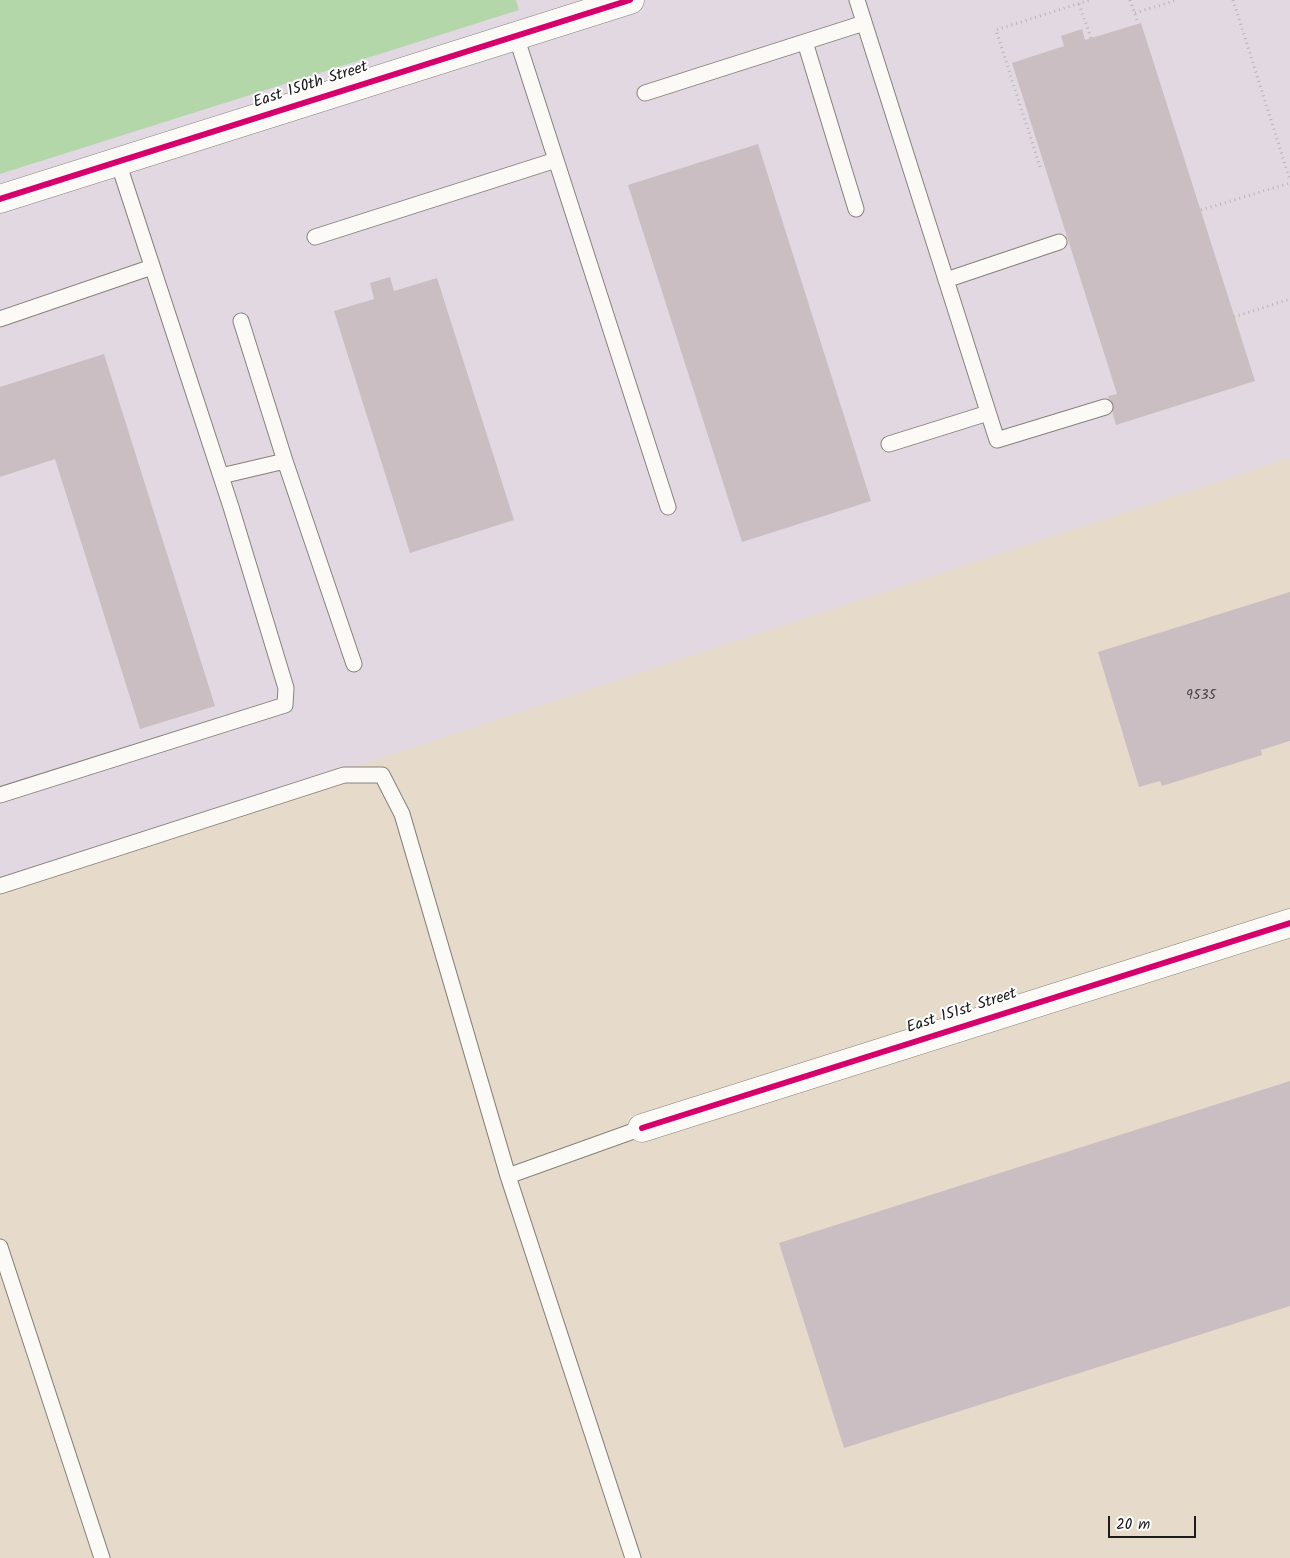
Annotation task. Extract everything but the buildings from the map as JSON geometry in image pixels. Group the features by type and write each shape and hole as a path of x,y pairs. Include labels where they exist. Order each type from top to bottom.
{"street":[{"name":"East 150th Street","path":"0,199 630,0"},
{"name":"East 151st Street","path":"642,1128 1290,923"}],"lane":[{"path":"857,0 997,440 1106,407"},
{"path":"645,93 864,23"},
{"path":"516,36 668,507"},
{"path":"805,42 856,209"},
{"path":"315,236 556,160"},
{"path":"0,795 285,705 286,688 221,476 118,162"},
{"path":"946,280 1059,242"},
{"path":"0,319 152,267"},
{"path":"241,321 285,460 354,664"},
{"path":"889,444 988,412"},
{"path":"221,476 285,460"},
{"path":"0,886 344,775 382,775 402,814 508,1176 634,1558"},
{"path":"508,1176 642,1128"},
{"path":"0,1247 102,1558"}],"path":[{"path":"1040,167 996,30 1090,0"},
{"path":"1130,0 1138,24"},
{"path":"1134,13 1177,0"},
{"path":"1200,210 1290,181 1233,0"},
{"path":"1079,4 1091,38"},
{"path":"1234,317 1290,299"}],"shaded area":[{"path":"0,0 1290,0 1290,458 0,884"}],"green space":[{"path":"0,0 516,0 519,10 0,174"}],"cycle path":[{"path":"0,199 630,0"},
{"path":"642,1128 1290,923"}]}
